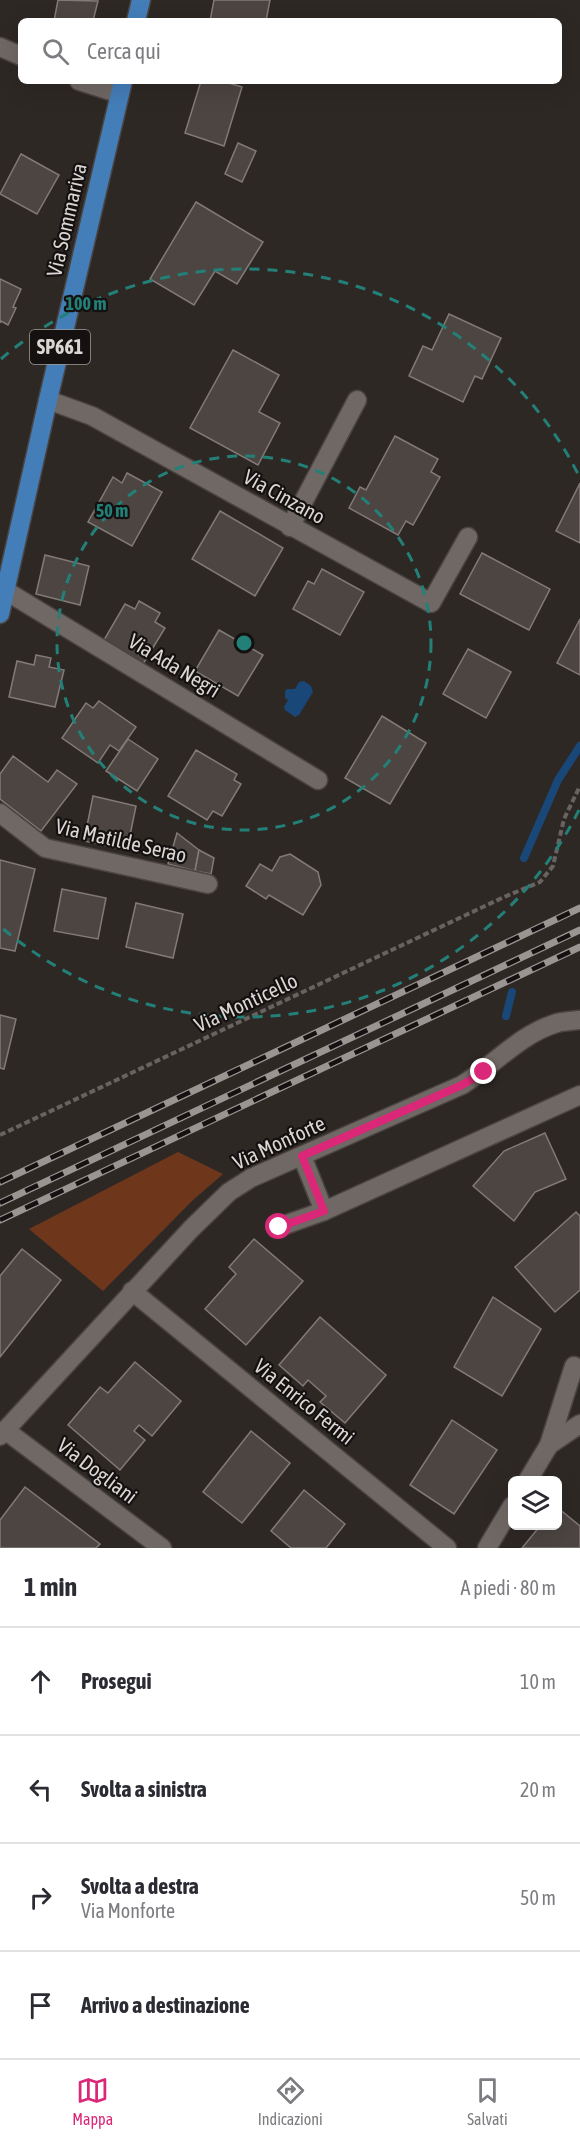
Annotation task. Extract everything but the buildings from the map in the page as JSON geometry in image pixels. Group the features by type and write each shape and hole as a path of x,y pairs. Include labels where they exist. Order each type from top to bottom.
{"main road":[{"path":"137,18 141,0"},
{"name":"Via Sommariva","path":"0,614 121,87"}],"street":[{"path":"0,47 18,55"},
{"path":"100,84 121,87"},
{"name":"Via Cinzano","path":"48,400 92,416 431,603 468,537"},
{"path":"290,527 357,400"},
{"name":"Via Ada Negri","path":"6,591 318,780"},
{"name":"Via Matilde Serao","path":"0,813 45,849 208,884"},
{"name":"Via Monforte","path":"3,1433 190,1229 230,1192 251,1178 462,1085 484,1072 533,1033 557,1023 580,1020"},
{"path":"279,1227 324,1211 580,1095"},
{"path":"302,1156 324,1211"},
{"name":"Via Enrico Fermi","path":"132,1292 447,1548"},
{"path":"530,1476 549,1445 577,1373 580,1348"},
{"path":"549,1445 580,1424"},
{"name":"Via Dogliani","path":"3,1433 162,1548"},
{"path":"487,1548 508,1514"}],"path":[{"name":"Via Monticello","path":"0,1135 540,882 553,866 564,819 580,786"}],"shaded area":[{"path":"178,1152 223,1174 193,1200 103,1291 29,1229"}],"water":[{"path":"304,681 311,686 313,692 299,715 295,717 285,710 284,707 288,700 285,698 285,691 295,689 299,682"}],"waterway":[{"path":"524,858 558,780 580,746"},
{"path":"506,1016 512,992"}],"railway":[{"path":"0,1182 580,908"},
{"path":"0,1203 580,930"},
{"path":"0,1220 580,947"}],"route":[{"path":"279,1227 324,1211 302,1156 462,1085 484,1072"}]}
